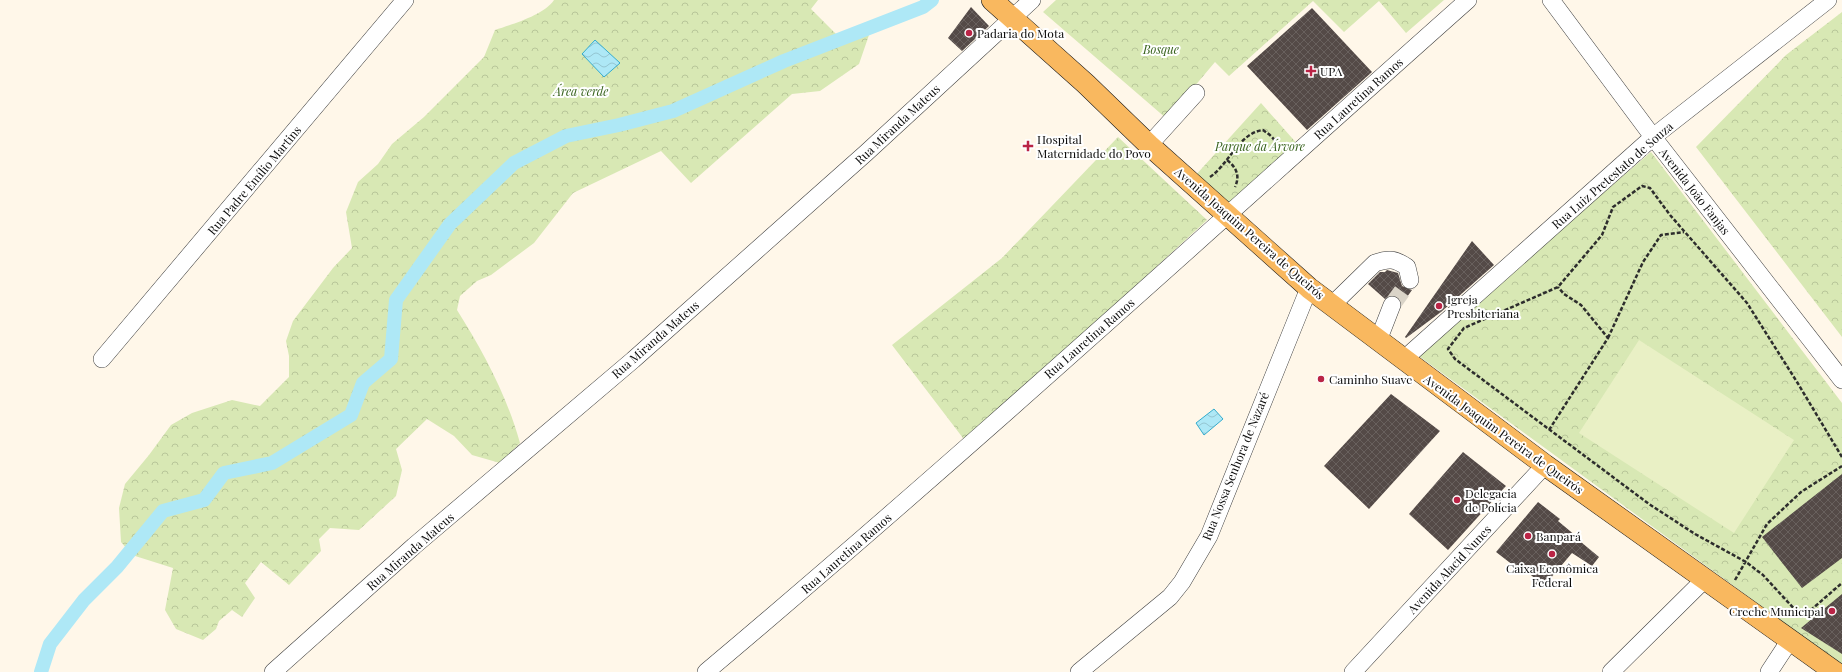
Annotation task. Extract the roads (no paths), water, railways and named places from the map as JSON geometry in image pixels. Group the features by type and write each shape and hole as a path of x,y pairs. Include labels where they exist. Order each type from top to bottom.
{"main road":[{"name":"Avenida Joaquim Pereira de Queirós","path":"992,0 1086,84 1149,145 1196,185 1309,288 1545,465 1704,580 1835,672"}],"street":[{"name":"Rua Padre Emílio Martins","path":"102,359 405,0"},
{"name":"Rua Miranda Mateus","path":"273,672 414,546 639,355 866,153 1032,0"},
{"name":"Rua Lauretina Ramos","path":"706,672 828,569 1223,210 1278,169 1468,0"},
{"name":"Rua Luiz Pretestato de Souza","path":"1403,360 1653,137 1828,0"},
{"name":"Avenida João Fanjas","path":"1558,2 1653,137 1842,380"},
{"path":"1149,145 1196,93"},
{"path":"1332,305 1376,263 1384,260 1396,260 1407,267 1410,280"},
{"name":"Rua Nossa Senhora de Nazaré","path":"1079,672 1170,597 1182,582 1208,536 1309,288"},
{"path":"1378,341 1392,305"},
{"name":"Avenida Alacid Nunes","path":"1353,672 1545,465"},
{"path":"1611,672 1704,580"},
{"path":"1768,672 1790,640"}],"water":[{"path":"595,40 620,63 604,77 582,54"},
{"path":"1214,409 1223,419 1204,435 1196,423"}],"waterway":[{"path":"41,672 50,644 84,600 117,567 163,511 204,500 224,473 272,463 351,415 363,383 391,359 396,300 450,224 514,163 566,136 619,125 673,111 784,61 923,7 932,0"}],"tunnel":[{"path":"1392,305 1410,280"}],"place":[{"name":"Padaria do Mota","path":"969,33"},
{"name":"UPA","path":"1311,71"},
{"name":"Hospital Maternidade do Povo","path":"1028,146"},
{"name":"Igreja Presbiteriana","path":"1439,306"},
{"name":"Caminho Suave","path":"1321,379"},
{"name":"Delegacia de Polícia","path":"1457,500"},
{"name":"Banpará","path":"1528,536"},
{"name":"Caixa Econômica Federal","path":"1552,554"},
{"name":"Creche Municipal","path":"1832,611"}],"park label":[{"name":"Bosque","path":"1161,49"},
{"name":"Área verde","path":"581,91"},
{"name":"Parque da Árvore","path":"1260,146"}]}
